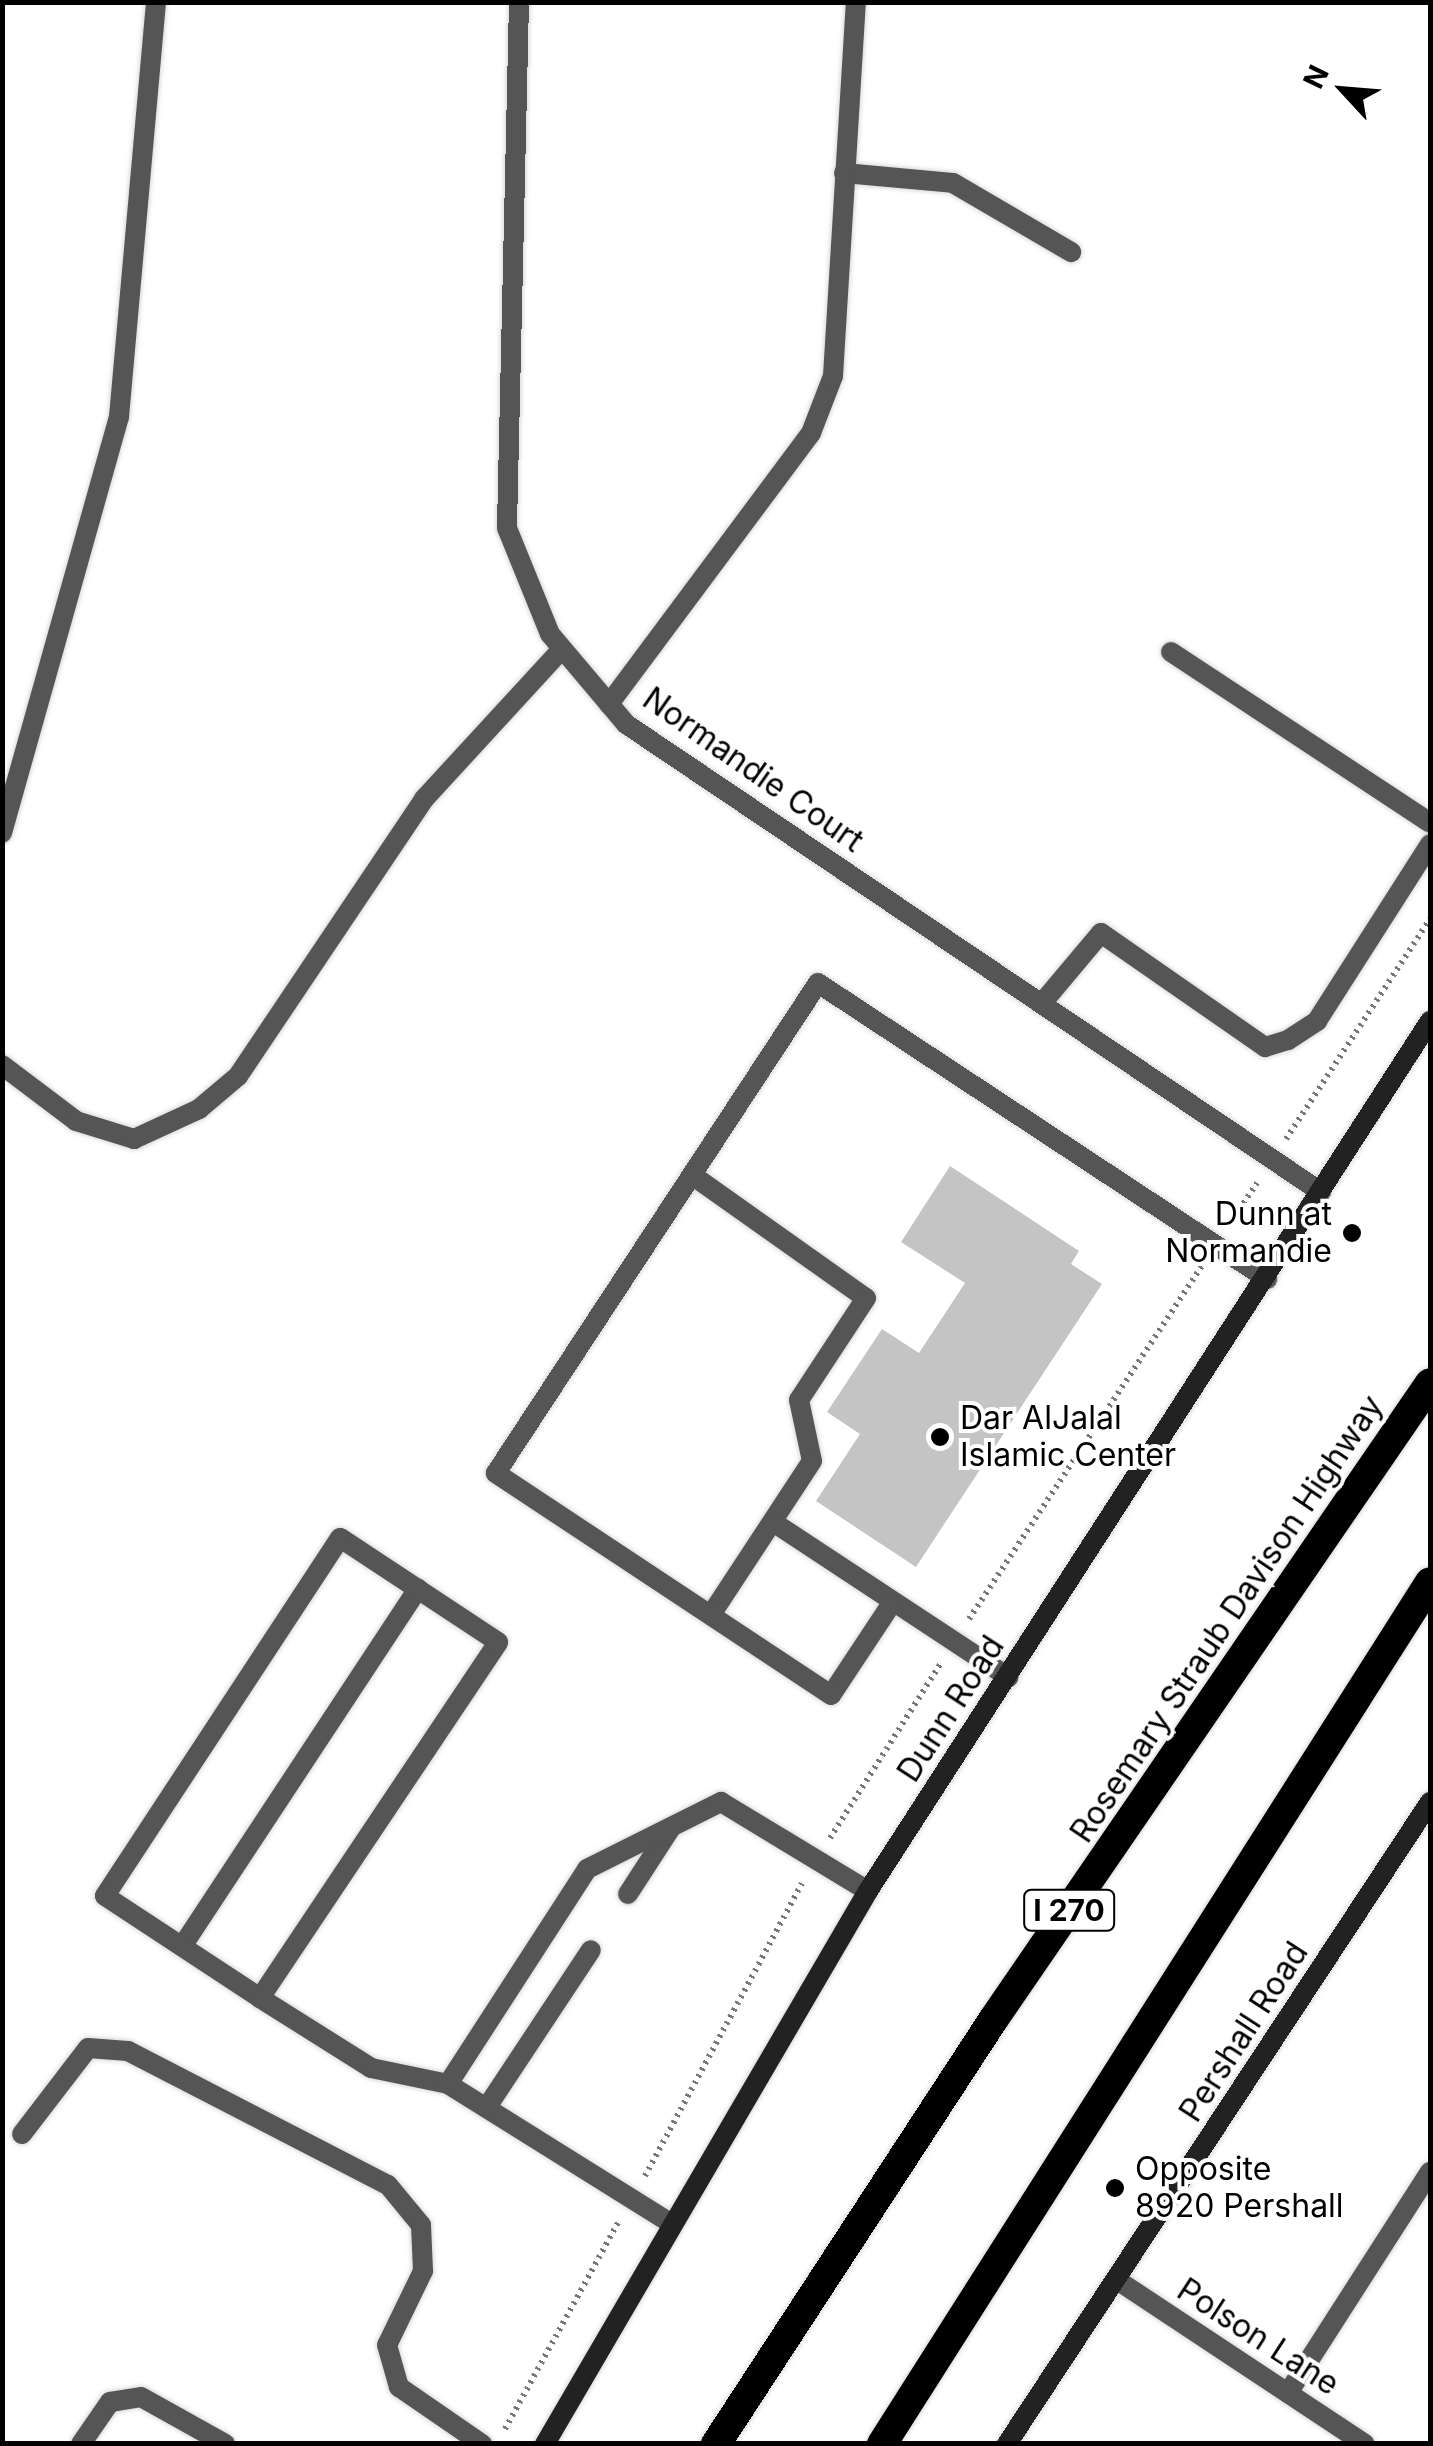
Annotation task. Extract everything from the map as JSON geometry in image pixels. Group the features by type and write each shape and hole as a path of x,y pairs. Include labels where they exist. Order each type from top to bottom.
{"highway":[{"name":"Rosemary Straub Davison Highway","path":"716,2444 994,2020 1430,1384"},
{"path":"882,2444 1430,1582"}],"street":[{"path":"2,833 119,417 156,2"},
{"name":"Normandie Court","path":"519,2 507,528 562,649 626,724 1321,1192"},
{"path":"609,704 811,433 833,376 845,277 844,172 856,2"},
{"path":"844,172 954,183 1071,252"},
{"path":"2,1065 76,1121 134,1140 199,1109 238,1076 424,799 562,649"},
{"path":"1171,652 1430,823"},
{"path":"1043,1002 1101,932 1264,1046 1288,1040 1317,1021 1430,844"},
{"path":"892,1604 831,1695 496,1472 818,983 1266,1278"},
{"name":"Dunn Road","path":"546,2444 669,2222 868,1892 1430,1021"},
{"path":"692,1176 866,1298 800,1400 812,1461 711,1616"},
{"path":"774,1522 892,1604 1008,1677"},
{"path":"260,1998 498,1642 340,1538 105,1896 260,1998 371,2068 448,2084 669,2222"},
{"path":"182,1945 418,1589"},
{"path":"448,2084 587,1869 721,1802 868,1892"},
{"name":"Pershall Road","path":"1008,2444 1430,1802"},
{"path":"628,1894 672,1827"},
{"path":"487,2107 591,1950"},
{"path":"22,2134 88,2048 128,2051 388,2185 421,2224 423,2270 387,2345 399,2387 482,2444"},
{"path":"1288,2393 1430,2172"},
{"name":"Polson Lane","path":"1117,2280 1365,2444"},
{"path":"81,2444 110,2402 141,2397 224,2444"}],"path":[{"path":"1289,1134 1430,919"},
{"path":"1228,1226 1255,1186"},
{"path":"966,1624 1198,1274"},
{"path":"837,1828 934,1674"},
{"path":"655,2158 803,1882"},
{"path":"514,2414 605,2245"}],"building":[{"path":"950,1166 1079,1251 1071,1264 1102,1284 916,1567 816,1501 860,1434 827,1412 882,1329 919,1353 965,1283 901,1242"}],"place":[{"name":"Dunn at Normandie","path":"1352,1233"},
{"name":"Dar AlJalal Islamic Center","path":"940,1437"},
{"name":"Opposite 8920 Pershall","path":"1115,2188"}]}
